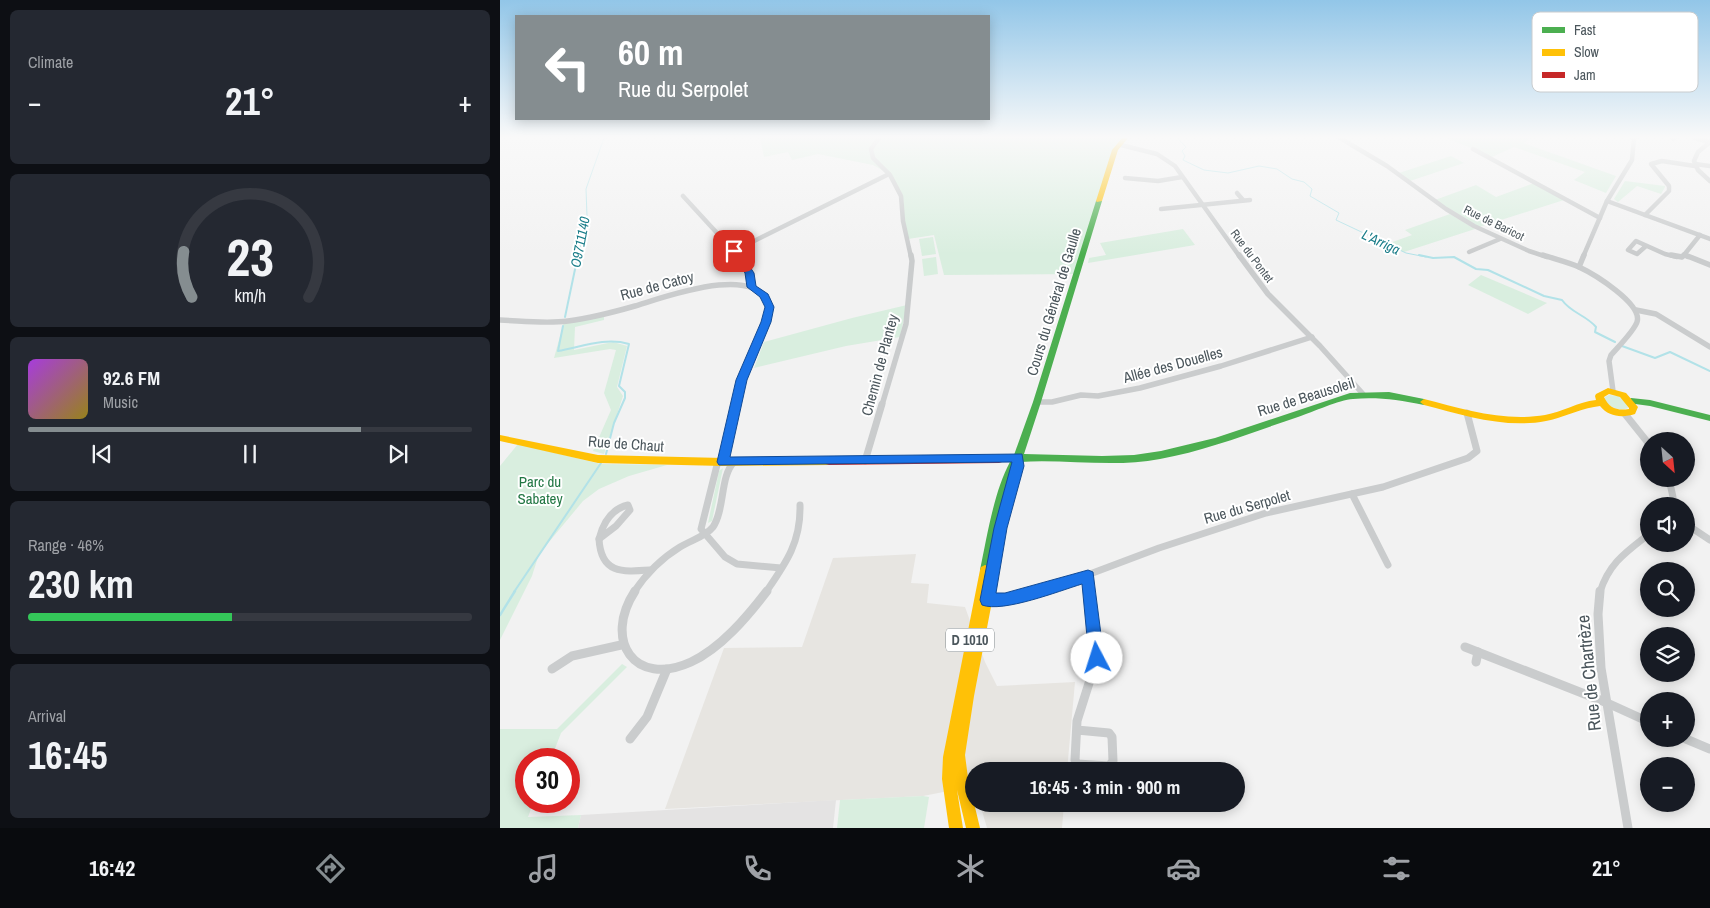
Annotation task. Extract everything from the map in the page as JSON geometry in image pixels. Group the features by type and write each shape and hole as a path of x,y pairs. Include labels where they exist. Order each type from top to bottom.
{"street":[{"path":"734,251 884,177"},
{"name":"Chemin de Plantey","path":"865,461 906,324 912,261 903,221 902,196 891,177"},
{"name":"Cours du Général de Gaulle","path":"983,600 994,526 1009,473 1018,457 1037,402 1108,177"},
{"path":"1125,178 1131,177 1158,181 1182,177"},
{"name":"Rue du Pontet","path":"1182,177 1268,294 1312,337 1364,394"},
{"name":"Rue de Baricot","path":"1402,177 1461,219 1500,239 1559,262 1579,267"},
{"path":"1524,177 1600,218"},
{"path":"1612,391 1609,361 1617,345 1637,323 1636,310 1628,299 1618,291 1579,267 1607,201 1622,177"},
{"path":"1645,215 1669,191 1669,186 1662,177"},
{"path":"1236,193 1243,200"},
{"path":"683,196 716,234 734,251 750,273 751,287 768,300 769,315 741,380 701,529 725,557 737,564 781,568"},
{"path":"1161,209 1170,210 1202,204 1250,200"},
{"path":"1607,201 1710,239"},
{"path":"1646,246 1676,257 1682,257 1700,235"},
{"path":"1469,252 1500,239"},
{"path":"1684,255 1710,265"},
{"name":"Rue de Catoy","path":"500,320 567,321 608,313 704,287 735,284 751,287"},
{"path":"1636,310 1656,314 1710,347"},
{"name":"Allée des Douelles","path":"1037,402 1052,402 1081,395 1098,396 1140,388 1229,364 1312,337"},
{"path":"1625,414 1634,409 1631,401 1622,394 1612,391 1601,393 1599,396 1601,402 1609,409 1625,414 1640,433"},
{"name":"Rue de Beausoleil","path":"865,461 1018,457 1110,461 1146,458 1212,441 1350,396 1364,394 1403,397 1503,420 1528,420 1572,411 1587,403 1601,402"},
{"path":"1631,401 1650,402 1710,418"},
{"name":"Rue du Serpolet","path":"983,600 1005,600 1088,576 1159,548 1266,513 1383,487 1474,456 1477,451 1467,413"},
{"name":"Rue de Chaut","path":"500,438 598,459 720,462 865,461"},
{"name":"Cours du Général de Gaulle","path":"956,828 949,779 949,757 980,613 1018,466 1018,457"},
{"path":"734,462 729,467 715,523 705,533 680,547 651,570 629,601 622,618 621,645 628,657 642,665 667,669 692,661 717,646 753,609 768,590 781,568 792,548 803,515 800,505"},
{"path":"1352,494 1386,562 1394,558"},
{"path":"599,539 623,520 630,510 628,505 619,507 604,522 599,539 600,554 615,570 651,570"},
{"path":"1695,530 1710,540"},
{"name":"Rue de Chartrèze","path":"1628,828 1605,702 1599,647 1598,597 1604,577 1618,559 1640,541"},
{"path":"1077,730 1109,733 1112,737 1113,761 1109,766 1077,764 1075,760 1077,730 1083,698 1092,678 1097,658 1088,576"},
{"name":"Cours du Général de Gaulle","path":"973,828 961,778 959,755 980,613"},
{"path":"552,669 572,656 621,645"},
{"path":"1465,647 1605,702 1640,718"},
{"path":"1476,662 1478,652"},
{"path":"630,739 638,734 660,689 667,669"},
{"path":"1695,743 1710,749"}],"shaded area":[{"path":"916,554 911,583 929,584 927,603 965,607 985,662 997,686 1075,682 1068,762 965,762 965,788 923,796 665,809 724,648 802,647 833,558"},
{"path":"836,800 833,828 578,828 581,815"},
{"path":"982,812 1063,812 1062,828 987,828"}],"green space":[{"path":"890,177 1105,177 1075,274 944,275 934,235 908,239 903,221 901,196"},
{"path":"1404,177 1423,177 1410,181"},
{"path":"1579,177 1616,177 1606,193 1574,180"},
{"path":"1625,181 1665,187 1661,194 1637,186 1618,202 1614,199"},
{"path":"1534,183 1564,200 1479,227 1435,200 1476,185 1496,197"},
{"path":"1450,214 1475,229 1404,252 1387,244 1412,235 1405,230"},
{"path":"1183,229 1195,245 1088,263 1089,258 1106,255 1100,243"},
{"path":"933,237 936,254 922,256 919,239"},
{"path":"936,257 938,274 924,276 922,259"},
{"path":"1481,275 1547,303 1528,314 1468,285"},
{"path":"907,305 900,337 846,346 754,368 764,342"},
{"path":"604,315 604,320 575,327 574,350 613,342 627,346 617,387 623,396 604,454 593,451 611,410 604,393 616,350 610,349 554,358 564,322"},
{"path":"1609,395 1618,396 1626,401 1628,408 1618,409 1609,405 1605,401 1605,397"},
{"name":"Parc du Sabatey","path":"518,444 601,464 682,465 667,465 629,476 599,489 583,501 539,554 532,576 500,640 500,466"},
{"path":"723,468 712,521 708,523 719,471"},
{"path":"622,664 627,667 561,733 555,748 515,748 515,813 530,813 528,817 581,815 578,828 500,828 500,729 557,729"},
{"path":"929,797 924,828 837,828 840,800"}],"waterway":[{"name":"O9711140","path":"578,257 587,216 586,189 590,177"},
{"name":"L'Arriga","path":"1288,177 1304,182 1312,189 1310,196 1339,213 1336,220 1406,253 1426,257"},
{"name":"O9711140","path":"565,317 578,255"},
{"name":"L'Arriga","path":"1419,255 1433,258 1454,257 1476,269 1488,270 1544,296 1562,300 1592,323 1596,327 1595,332 1615,342"},
{"name":"O9711140","path":"563,326 558,351 602,342 629,344 619,386 625,392 625,398 614,423 606,454"},
{"name":"L'Arriga","path":"1622,346 1655,358 1670,352 1710,371"},
{"name":"O9711140","path":"514,592 601,463"},
{"name":"O9711140","path":"500,615 515,591"}],"traffic: fast":[{"path":"985,570 994,526 1009,473 1018,457 1037,402 1099,201"},
{"path":"999,459 1037,457 1102,460 1134,459 1161,455 1216,441 1350,396 1389,395 1424,402"},
{"path":"1631,401 1650,403 1710,418"}],"traffic: slow":[{"path":"1099,201 1107,177"},
{"path":"1608,391 1623,395 1634,407 1632,412 1616,413 1608,409 1599,396 1608,391"},
{"path":"1424,402 1469,413 1514,420 1545,418 1594,403 1601,403"},
{"path":"500,438 598,459 723,462 829,461"},
{"path":"973,828 961,778 959,755 968,696 1001,528 1012,488"},
{"path":"956,828 949,779 949,757 985,570"}],"traffic: jam":[{"path":"829,461 999,459"}],"route":[{"path":"734,251 750,273 752,278 751,287 768,300 770,307 769,315 741,380 723,462 1018,457 1018,466 1001,528 987,600 1005,600 1088,576 1092,598 1097,658"}]}
